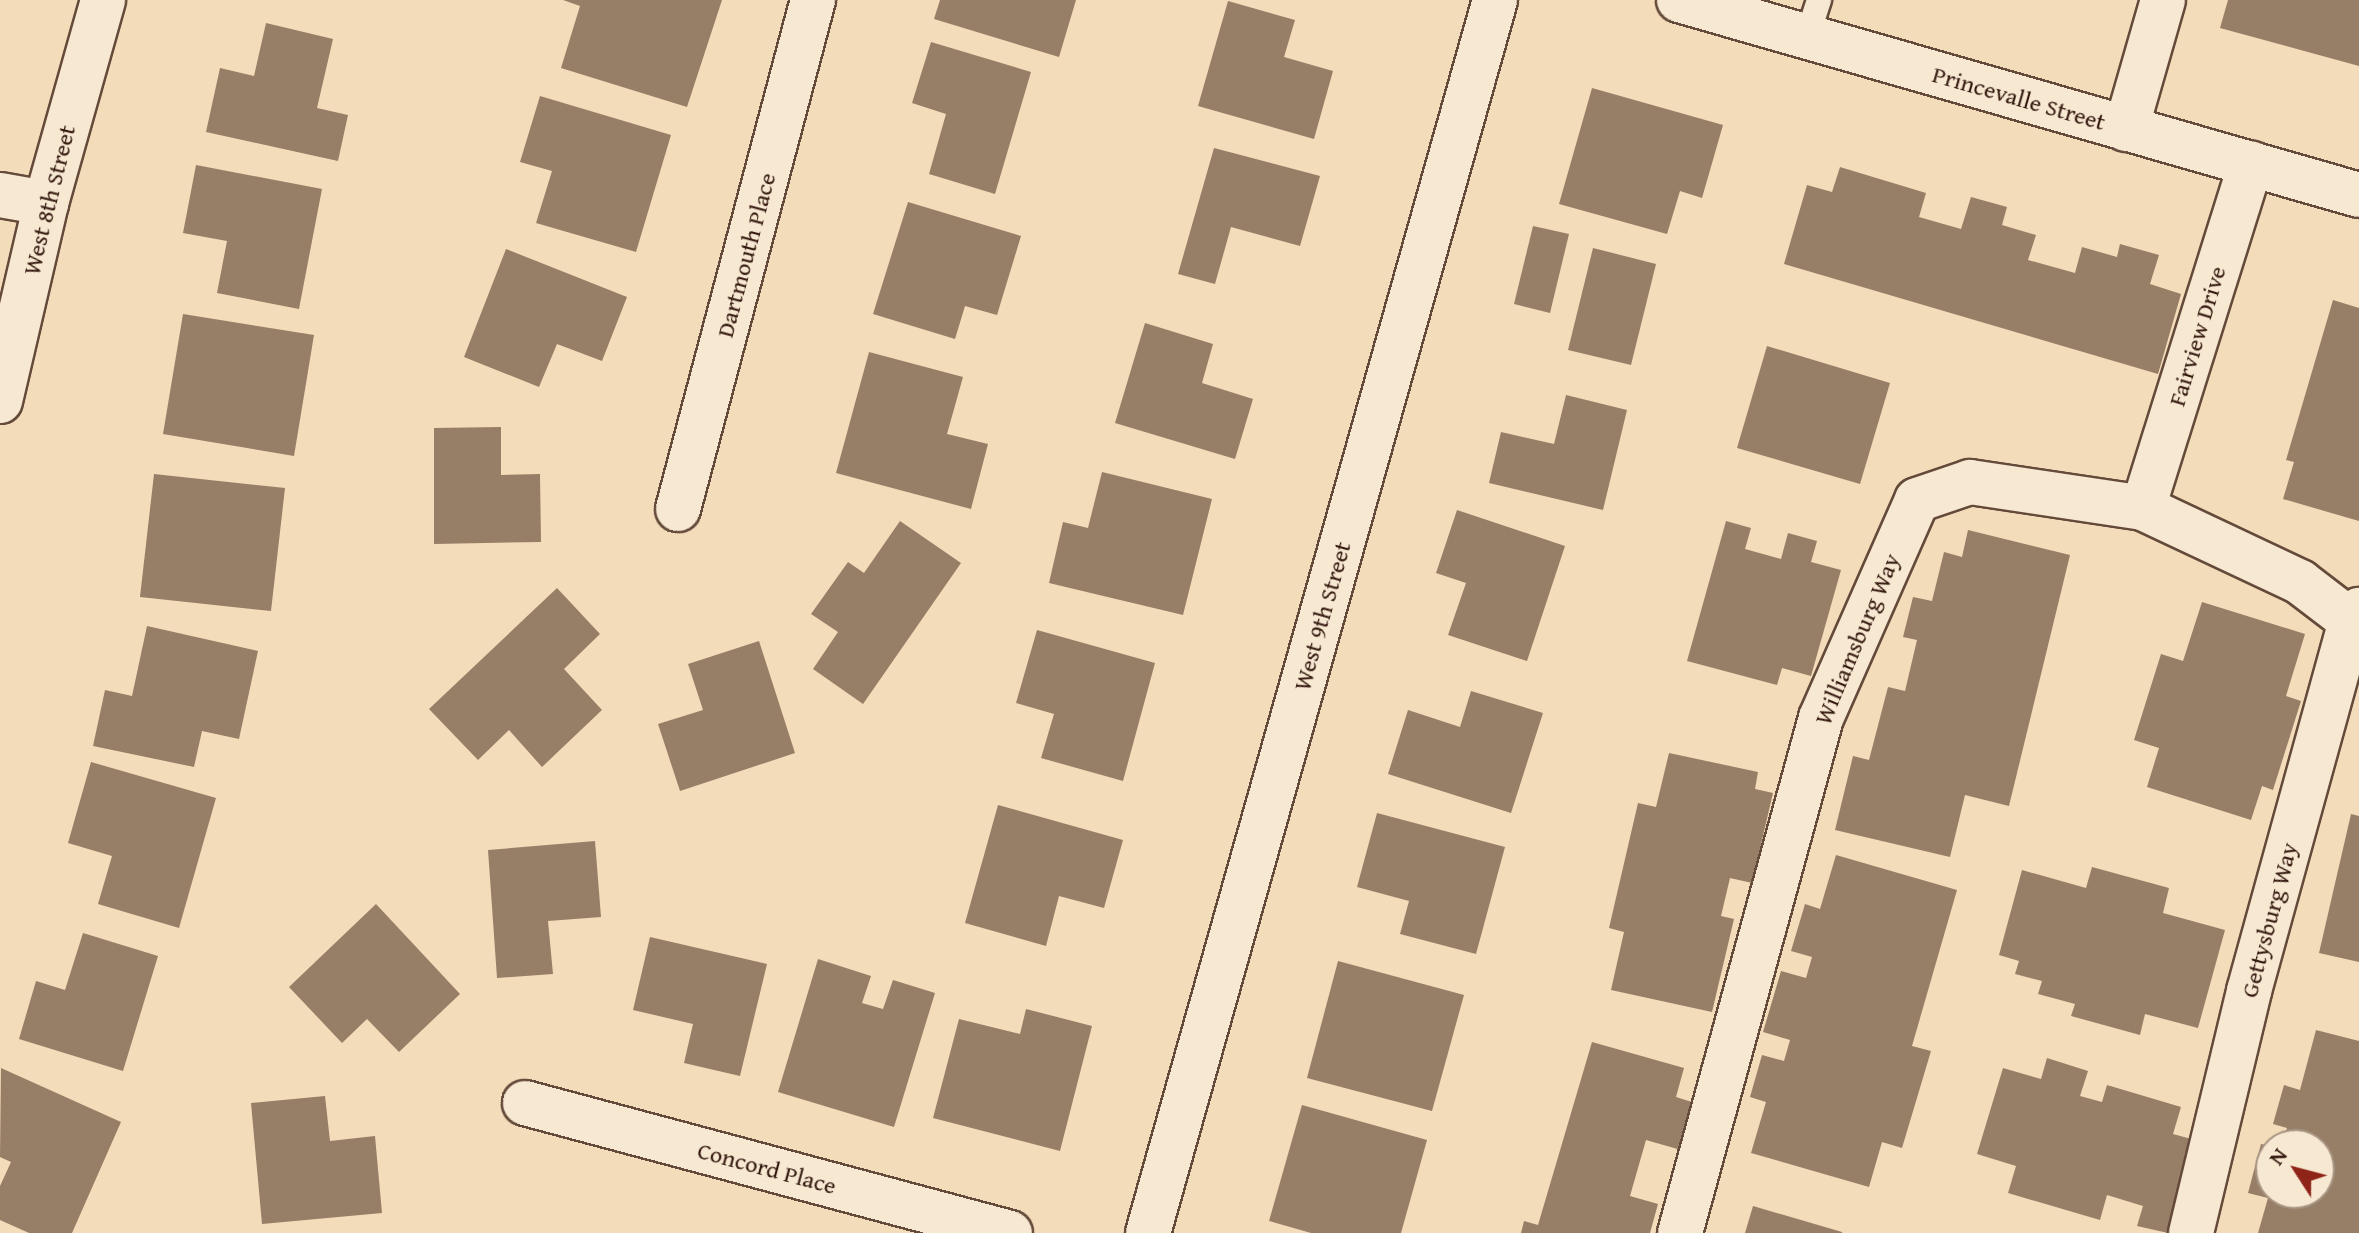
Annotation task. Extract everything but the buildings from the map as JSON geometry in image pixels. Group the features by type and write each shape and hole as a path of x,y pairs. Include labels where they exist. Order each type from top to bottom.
{"street":[{"name":"West 8th Street","path":"0,401 46,203 103,0"},
{"name":"Dartmouth Place","path":"678,509 813,0"},
{"name":"West 9th Street","path":"1148,1233 1495,0"},
{"name":"Princevalle Street","path":"1679,0 1813,18 2126,129 2359,195"},
{"path":"2126,129 2163,0"},
{"name":"Fairview Drive","path":"2143,508 2251,164"},
{"path":"0,195 46,203"},
{"name":"Williamsburg Way","path":"1680,1233 1821,718 1917,500 1970,482 2143,508 2300,582 2355,616"},
{"name":"Gettysburg Way","path":"2191,1233 2249,991 2355,616"},
{"name":"Concord Place","path":"525,1103 1010,1233"}]}
